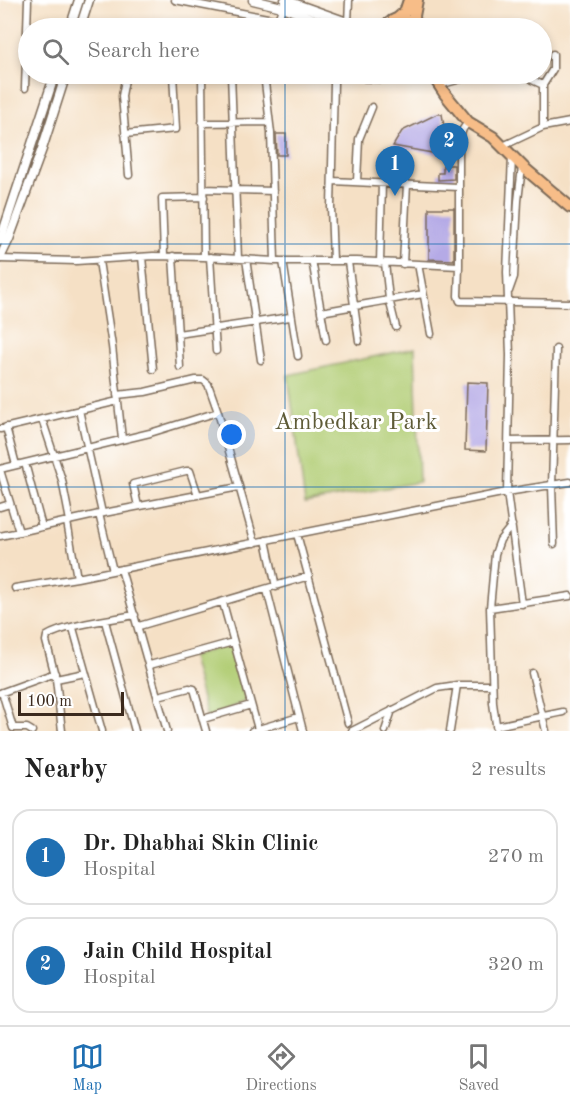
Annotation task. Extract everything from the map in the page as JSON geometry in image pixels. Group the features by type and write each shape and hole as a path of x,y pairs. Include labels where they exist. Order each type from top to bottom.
{"main road":[{"path":"397,18 405,12 409,0"},
{"path":"414,18 417,0"},
{"path":"440,86 468,122 493,137 570,207"}],"street":[{"path":"27,18 28,0"},
{"path":"73,18 79,0"},
{"path":"83,18 89,0"},
{"path":"175,0 268,18"},
{"path":"254,0 304,4 336,18"},
{"path":"348,18 349,0"},
{"path":"279,18 284,2"},
{"path":"284,2 317,18"},
{"path":"552,71 553,54"},
{"path":"25,84 25,88"},
{"path":"52,84 0,258 99,261 173,256 459,266"},
{"path":"4,239 42,150 63,84"},
{"path":"124,84 122,96 129,175"},
{"path":"125,134 176,129 174,84"},
{"path":"202,84 207,257 216,351"},
{"path":"231,84 238,259"},
{"path":"265,84 273,191 275,261"},
{"path":"333,261 334,84"},
{"path":"440,86 446,84"},
{"path":"543,85 543,127"},
{"path":"357,182 359,139 372,107"},
{"path":"202,123 269,122"},
{"path":"468,122 462,129 459,140 459,300 570,303"},
{"path":"503,146 543,127 570,122"},
{"path":"512,156 507,272 510,441 507,492 522,604"},
{"path":"509,291 514,277 518,201 523,166"},
{"path":"332,181 458,187"},
{"path":"382,183 382,263 396,327"},
{"path":"403,264 407,184"},
{"path":"204,189 273,191"},
{"path":"164,256 162,198 204,197"},
{"path":"173,256 180,367"},
{"path":"142,257 153,369"},
{"path":"246,259 261,360"},
{"path":"312,260 326,340"},
{"path":"99,261 122,439"},
{"path":"283,261 290,317 298,356"},
{"path":"348,262 359,341"},
{"path":"418,264 431,334"},
{"path":"321,312 423,294"},
{"path":"178,334 290,317"},
{"path":"554,544 552,486 556,349"},
{"path":"16,465 3,428 118,398 203,380 208,384 218,412 255,543"},
{"path":"79,410 113,571"},
{"path":"19,532 0,469 170,428 218,412"},
{"path":"42,419 62,480 77,578"},
{"path":"510,441 570,440"},
{"path":"25,463 42,527"},
{"path":"138,506 133,484 186,471 190,471 198,495"},
{"path":"15,588 113,571 507,492 570,482"},
{"path":"0,536 239,487"},
{"path":"0,507 10,504"},
{"path":"512,525 500,540 495,554 490,608 492,685 496,729 563,712"},
{"path":"297,534 348,723"},
{"path":"266,540 276,587"},
{"path":"121,569 167,731"},
{"path":"139,626 309,576"},
{"path":"267,590 303,731"},
{"path":"490,608 570,596"},
{"path":"223,603 251,705 255,730 299,717"},
{"path":"62,731 55,676 47,648 47,636 72,628 135,615"},
{"path":"105,621 135,731"},
{"path":"72,628 102,731"},
{"path":"150,665 233,642"},
{"path":"32,731 27,728 15,730 1,692 55,676 85,673"},
{"path":"532,673 546,731"},
{"path":"352,731 438,688 457,685 492,685"},
{"path":"450,731 457,685"},
{"path":"158,696 194,689 206,731"},
{"path":"203,719 251,705"},
{"path":"385,731 393,710"},
{"path":"0,717 9,715"}],"green space":[{"name":"Ambedkar Park","path":"415,348 419,482 305,503 288,375"},
{"path":"230,643 246,701 207,718 191,657"}],"building":[{"path":"437,114 442,114 449,156 393,146 402,131"},
{"path":"276,134 286,134 286,155 277,155"},
{"path":"443,165 454,165 454,179 438,180 438,173 443,173"},
{"path":"429,208 454,208 454,260 429,259"},
{"path":"467,382 488,383 486,451 465,450"}],"place":[{"name":"Jain Child Hospital","path":"449,173"},
{"name":"Dr. Dhabhai Skin Clinic","path":"395,196"}]}
